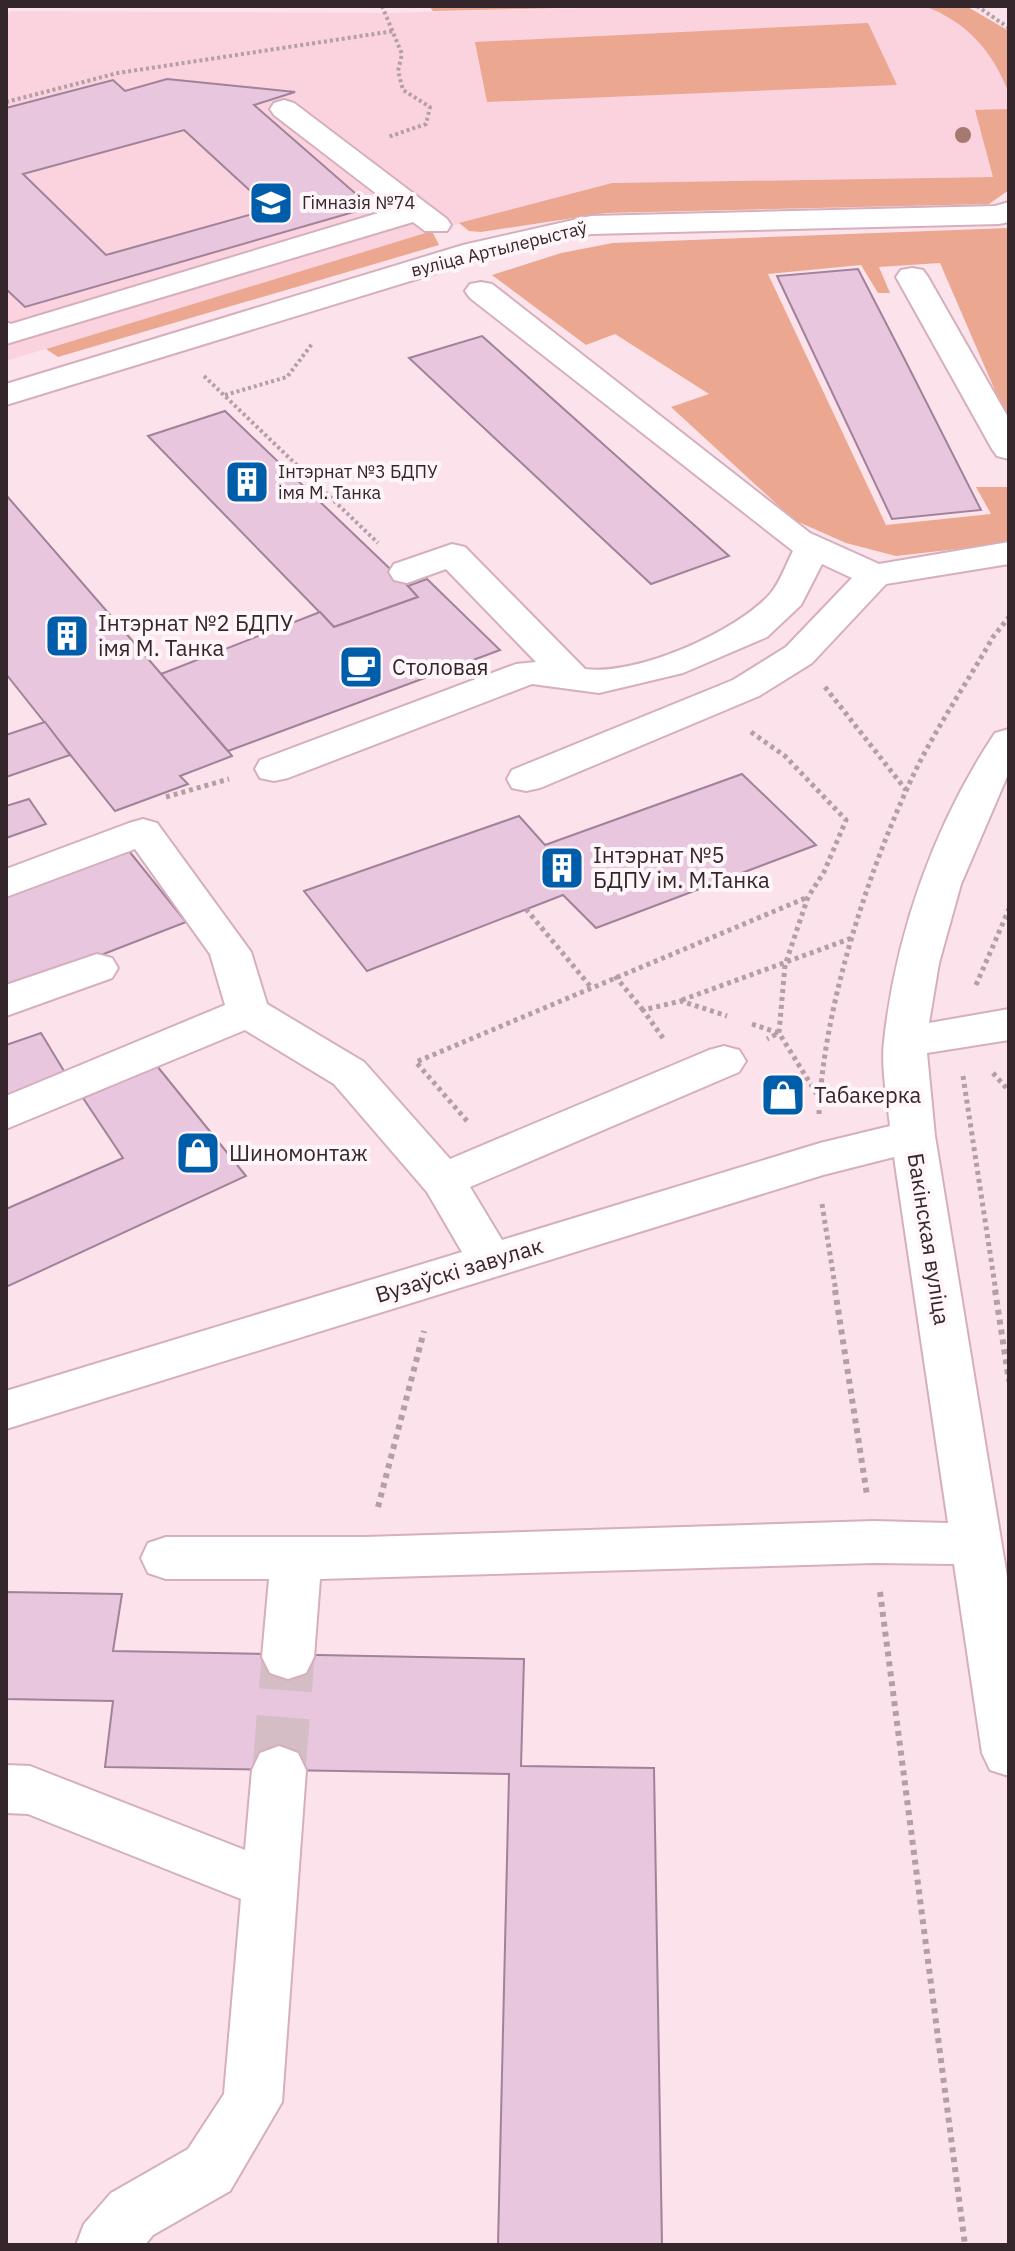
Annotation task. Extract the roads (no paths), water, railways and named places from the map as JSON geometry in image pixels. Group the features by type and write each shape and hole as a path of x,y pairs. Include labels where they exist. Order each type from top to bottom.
{"street":[{"path":"284,109 474,252"},
{"path":"50,381 7,334 410,205"},
{"name":"вуліца Артылерыстаў","path":"6,395 474,252 591,225 999,215 1009,211"},
{"path":"912,277 1009,449"},
{"path":"481,291 798,540 812,547 875,575 1009,553"},
{"path":"274,769 529,672 599,682 670,665 754,629 788,597 812,547"},
{"path":"407,572 452,555 574,679"},
{"path":"526,779 746,688 799,655 875,575"},
{"name":"Бакінская вуліца","path":"1009,741 982,780 943,876 905,1041 913,1136 1009,1753"},
{"path":"6,884 143,832 230,952 248,1012 349,1073 443,1180 490,1260"},
{"path":"6,1001 97,968"},
{"path":"6,1113 248,1012"},
{"path":"905,1041 956,1031 1001,1028 1009,1024"},
{"path":"443,1180 724,1061"},
{"name":"Вузаўскі завулак","path":"6,1410 820,1159 913,1136"},
{"path":"166,1558 365,1558 874,1542 976,1544"},
{"path":"288,1657 296,1557"},
{"path":"106,2245 132,2214 209,2170 253,2102 279,1770"},
{"path":"6,1789 30,1790 271,1885"}],"tunnel":[{"path":"279,1770 288,1657"}],"place":[{"name":"Гімназія №74","path":"271,203"},
{"name":"Інтэрнат №3 БДПУ імя М. Танка","path":"247,482"},
{"name":"Інтэрнат №2 БДПУ імя М. Танка","path":"67,636"},
{"name":"Столовая","path":"361,667"},
{"name":"Інтэрнат №5 БДПУ ім. М.Танка","path":"562,868"},
{"name":"Табакерка","path":"783,1095"},
{"name":"Шиномонтаж","path":"198,1153"}]}
